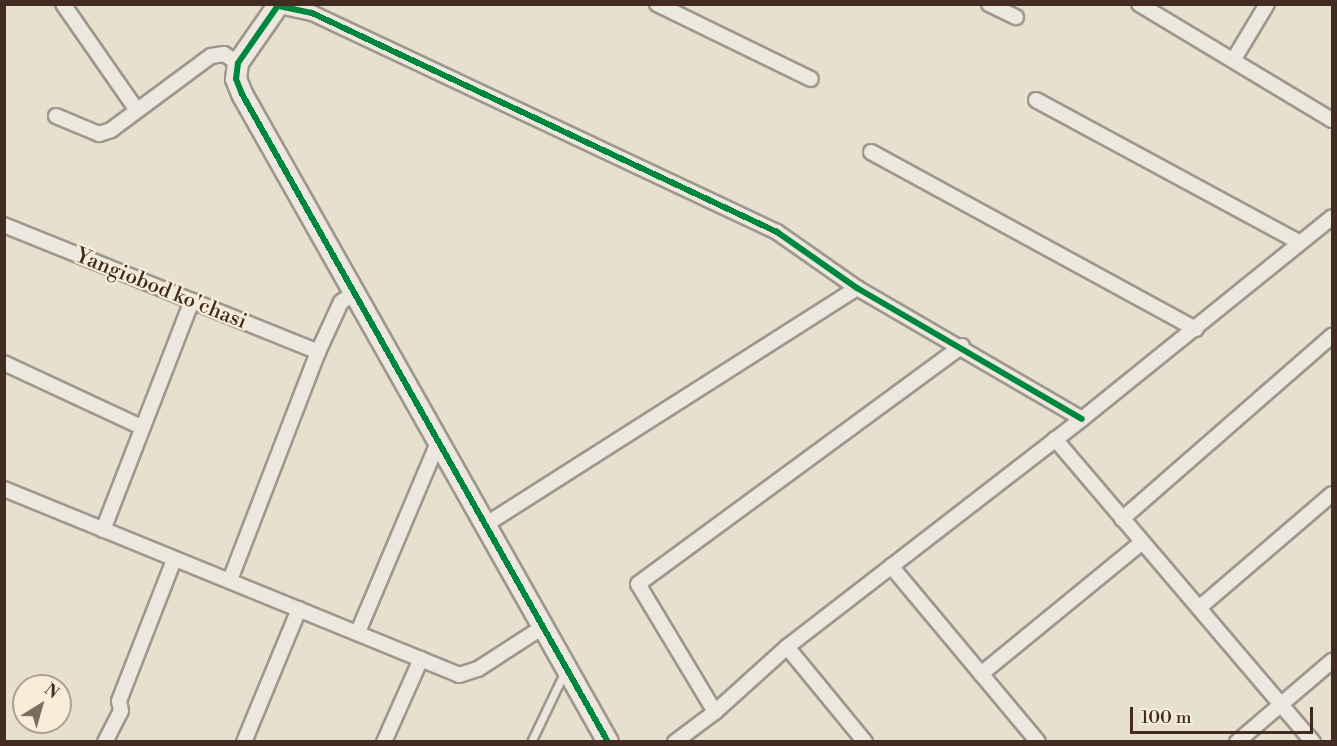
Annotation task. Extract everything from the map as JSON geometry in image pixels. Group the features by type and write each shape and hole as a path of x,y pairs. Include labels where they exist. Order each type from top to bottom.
{"street":[{"path":"63,4 136,109"},
{"path":"657,4 811,79"},
{"path":"989,4 1016,17"},
{"path":"1138,4 1332,120"},
{"path":"1234,60 1267,4"},
{"path":"609,741 242,94 236,79 238,63 279,5 312,13 777,232 856,288 962,346 1082,419"},
{"path":"56,116 99,134 111,130 136,109 211,56 224,54 238,63"},
{"path":"1036,100 1300,243"},
{"path":"871,152 1196,329"},
{"path":"675,741 715,712 787,646 1082,419 1332,217"},
{"name":"Yangiobod ko'chasi","path":"4,225 318,352"},
{"path":"485,525 856,288"},
{"path":"230,580 318,352 341,303 354,293"},
{"path":"103,530 141,427 192,301"},
{"path":"1122,519 1332,336"},
{"path":"715,712 638,584 962,346"},
{"path":"4,363 141,427"},
{"path":"1055,439 1313,741"},
{"path":"358,632 438,442"},
{"path":"4,489 459,675 468,675 543,627"},
{"path":"1199,608 1332,494"},
{"path":"981,674 1142,542"},
{"path":"105,741 121,711 119,701 174,560"},
{"path":"891,566 1038,741"},
{"path":"244,741 299,609"},
{"path":"787,646 865,741"},
{"path":"384,741 421,659"},
{"path":"1236,741 1332,661"}],"lane":[{"path":"531,741 567,669"}],"cycle path":[{"path":"279,4 238,63 236,79 242,94 608,742"},
{"path":"279,6 312,13 777,232 857,288 1082,419"}]}
